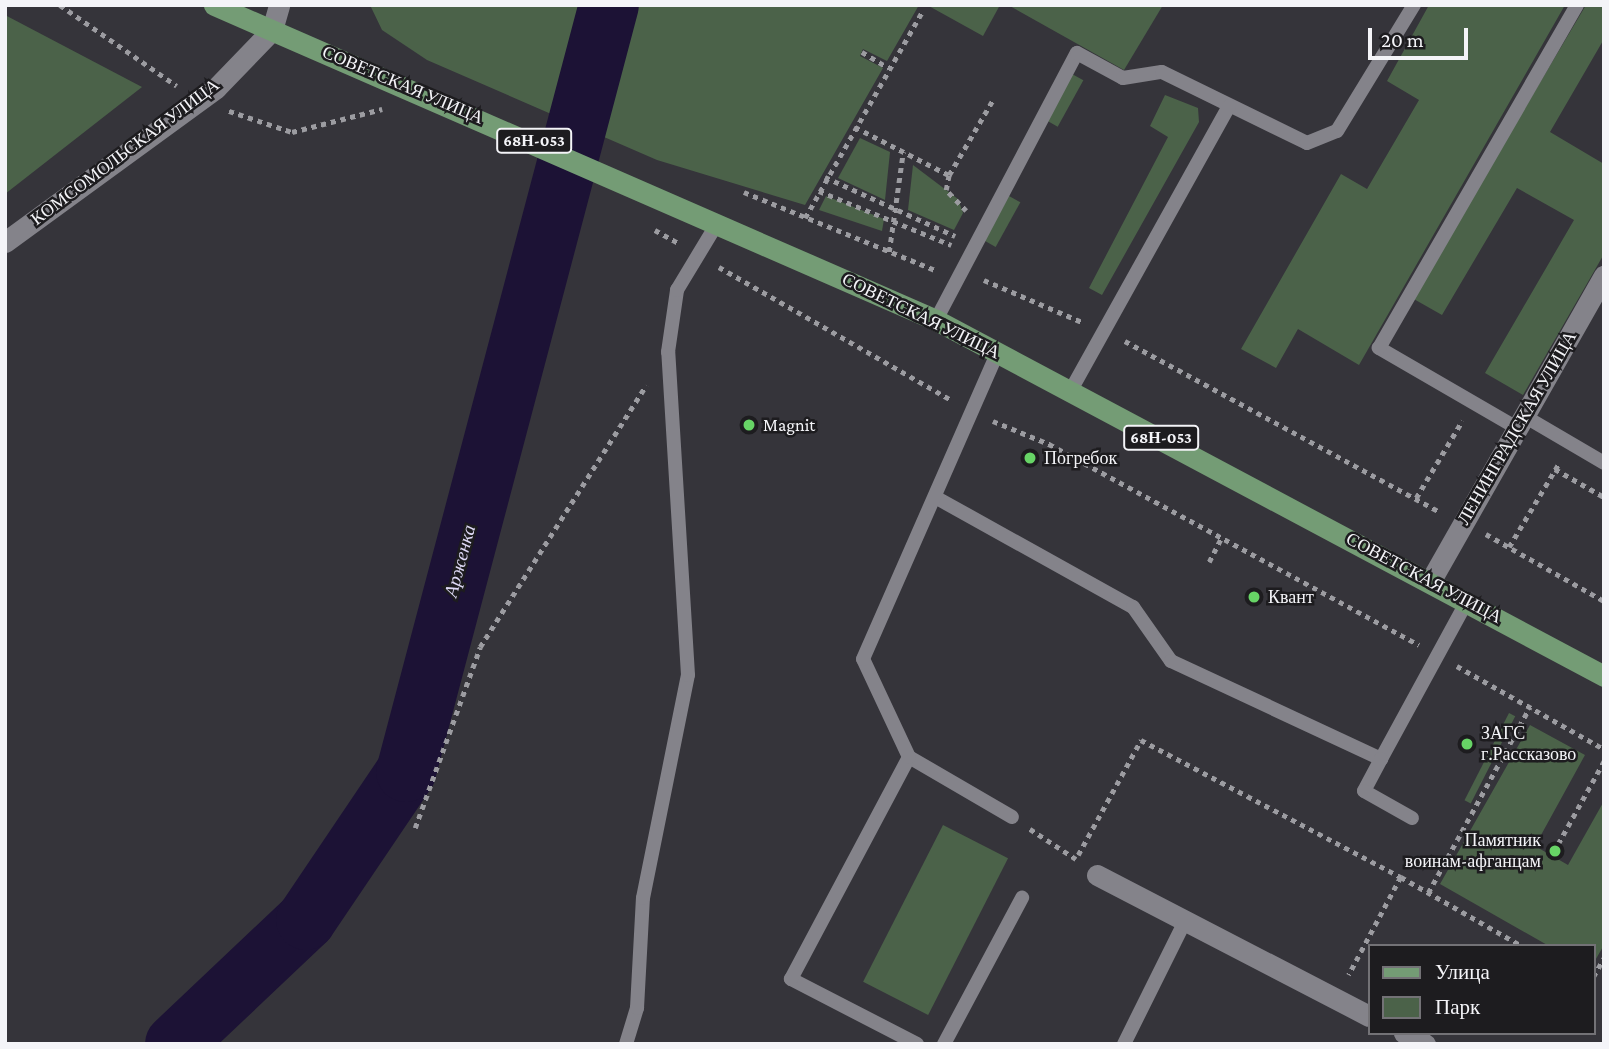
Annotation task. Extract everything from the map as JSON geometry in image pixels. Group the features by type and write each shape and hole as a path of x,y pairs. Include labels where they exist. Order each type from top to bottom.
{"main road":[{"name":"СОВЕТСКАЯ УЛИЦА","path":"214,5 713,220 936,320 1431,580 1604,676"}],"street":[{"path":"272,30 279,5"},
{"name":"КОМСОМОЛЬСКАЯ УЛИЦА","path":"5,242 198,100 272,30"},
{"name":"ЛЕНИНГРАДСКАЯ УЛИЦА","path":"1431,580 1604,276"},
{"path":"1097,875 1368,1016"},
{"path":"1408,1035 1426,1044"}],"lane":[{"path":"936,320 1077,53 1124,78 1162,72 1291,139 1323,140 1337,131 1414,5"},
{"path":"1577,5 1379,348 1473,402 1604,463"},
{"path":"1070,390 1229,106"},
{"path":"626,1044 637,1008 643,898 688,675 668,352 677,290 713,220"},
{"path":"998,352 863,659 909,757 1012,817"},
{"path":"935,497 1133,607 1171,661 1381,759"},
{"path":"1412,818 1363,791 1467,601"},
{"path":"909,757 791,979 917,1044"},
{"path":"944,1044 1022,898"},
{"path":"1124,1044 1185,921"}],"path":[{"path":"60,5 198,100 292,132 382,109 394,114"},
{"path":"805,218 825,177 923,10"},
{"path":"862,52 889,68"},
{"path":"961,199 946,190 949,175 994,98"},
{"path":"855,127 949,175"},
{"path":"889,252 904,152"},
{"path":"825,177 955,236"},
{"path":"819,191 951,245"},
{"path":"744,192 936,271 962,270 1104,332 1509,547 1604,601"},
{"path":"651,227 972,412 1049,444 1415,643"},
{"path":"415,828 480,647 589,466 668,352"},
{"path":"1416,498 1473,402"},
{"path":"1509,547 1561,459"},
{"path":"1555,469 1604,497"},
{"path":"1209,562 1222,537"},
{"path":"1452,663 1604,749"},
{"path":"1429,893 1530,707"},
{"path":"1076,859 1141,740 1401,877 1518,944"},
{"path":"1558,844 1604,761"},
{"path":"1012,817 1097,875"},
{"path":"1335,1000 1401,877"},
{"path":"1595,974 1604,958"}],"green space":[{"path":"370,5 919,5 887,61 863,49 860,56 883,68 805,205 657,160 427,60 382,30"},
{"path":"927,5 1000,5 983,36"},
{"path":"1008,5 1163,5 1124,70"},
{"path":"1429,5 1565,5 1359,365 1298,329 1276,368 1241,349 1341,174 1367,189 1419,100 1387,81"},
{"path":"1586,5 1604,5 1604,39 1550,132 1604,164 1604,254 1523,395 1485,373 1574,220 1517,188 1442,315 1412,298"},
{"path":"5,15 142,87 5,194"},
{"path":"1072,74 1083,80 1058,127 1046,120"},
{"path":"1165,95 1198,108 1199,122 1102,295 1089,288 1168,137 1150,126"},
{"path":"860,138 890,152 885,200 838,178"},
{"path":"913,165 958,199 963,213 954,230 908,210"},
{"path":"826,196 884,219 882,231 819,210"},
{"path":"1009,196 1020,202 996,247 984,241"},
{"path":"1509,713 1515,716 1471,803 1465,800"},
{"path":"1530,725 1585,755 1535,846 1568,865 1604,801 1604,945 1595,961 1595,944 1545,944 1440,884"},
{"path":"943,825 1008,858 928,1015 863,982"}],"waterway":[{"name":"Арженка","path":"175,1044 306,920 406,772 609,5"}],"place":[{"name":"Magnit","path":"749,425"},
{"name":"Погребок","path":"1030,458"},
{"name":"Квант","path":"1254,597"},
{"name":"ЗАГС г.Рассказово","path":"1467,744"},
{"name":"Памятник воинам-афганцам","path":"1555,851"}]}
